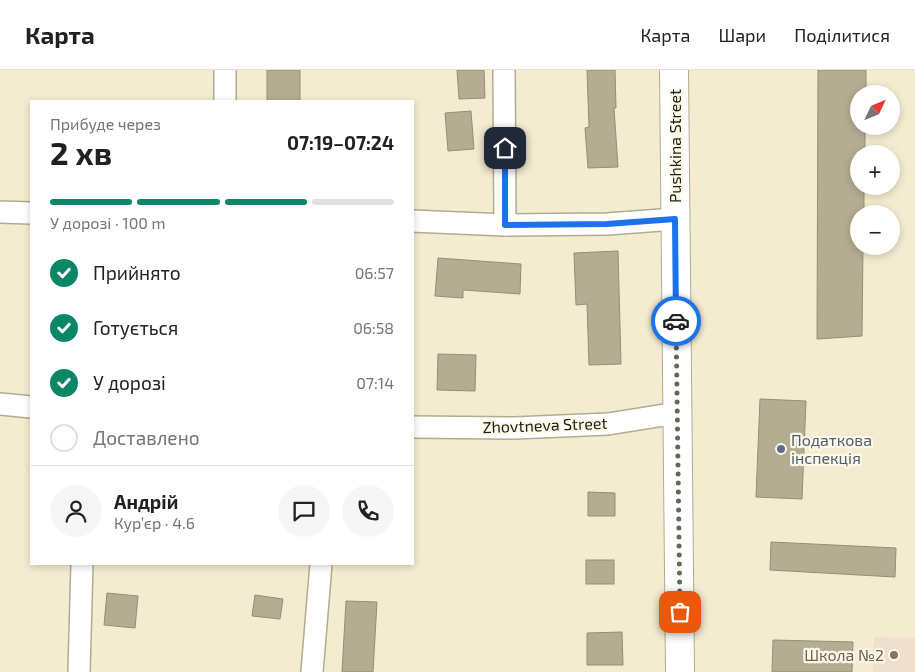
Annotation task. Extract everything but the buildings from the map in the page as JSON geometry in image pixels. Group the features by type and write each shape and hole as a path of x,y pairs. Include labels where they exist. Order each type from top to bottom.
{"main road":[{"name":"Pushkina Street","path":"674,70 680,672"}],"street":[{"path":"225,70 225,100"},
{"path":"504,70 505,225"},
{"path":"0,212 30,213"},
{"path":"414,222 505,225 607,224 675,219"},
{"path":"0,404 30,407"},
{"name":"Zhovtneva Street","path":"414,427 515,428 608,424 677,412"},
{"path":"78,672 82,565"},
{"path":"312,672 321,565"}],"shaded area":[{"name":"Школа №2","path":"874,637 915,638 915,672 873,672"}],"way so far":[{"path":"676,321 680,612"}],"place":[{"name":"Податкова інспекція","path":"781,449"},
{"name":"Школа №2","path":"894,655"}],"route":[{"path":"505,148 505,225 607,224 675,219 676,321"}]}
